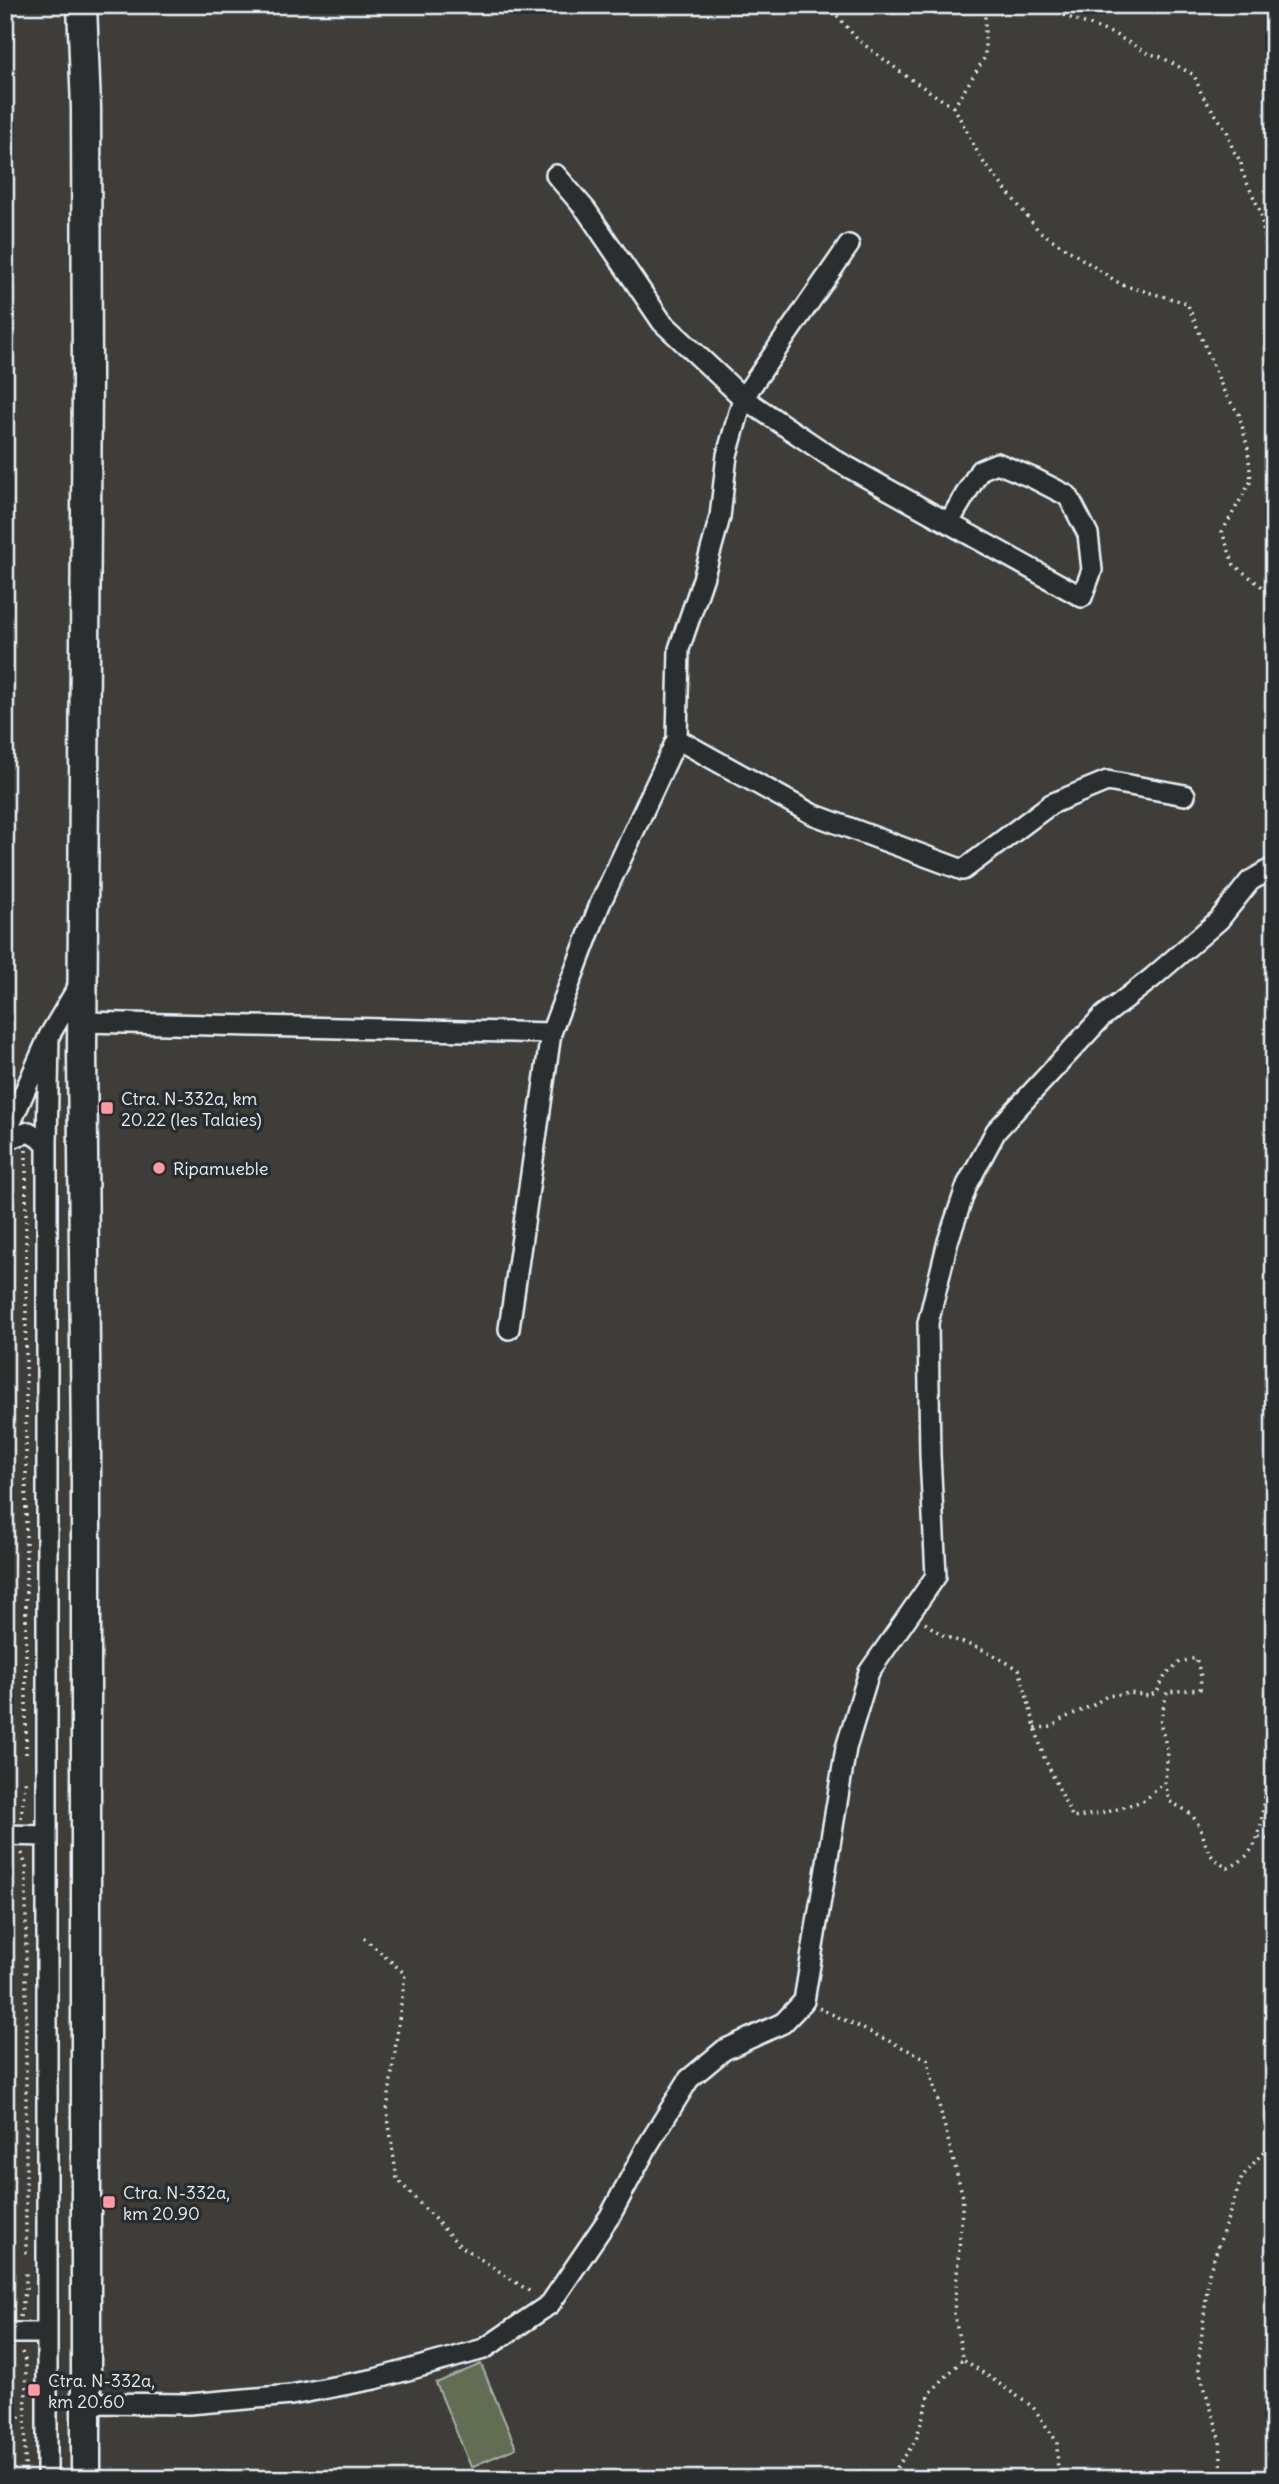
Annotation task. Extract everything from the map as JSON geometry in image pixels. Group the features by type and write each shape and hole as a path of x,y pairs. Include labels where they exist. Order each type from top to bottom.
{"main road":[{"path":"82,5 86,108 87,393 82,1022 86,1461 86,2479"},
{"path":"86,108 92,5"}],"street":[{"path":"556,175 586,210 663,322 743,398 837,461 1082,597 1092,570 1088,534 1068,496 997,463 980,470 949,522"},
{"path":"509,1329 551,1033 600,904 677,739 679,649 720,517 727,455 743,398 849,245"},
{"path":"677,739 812,814 963,870 1051,804 1107,781 1185,795"},
{"path":"87,2403 189,2404 291,2395 375,2379 484,2349 550,2304 610,2216 648,2145 689,2079 724,2050 783,2023 804,2001 846,1748 869,1672 936,1576 930,1455 928,1324 948,1241 967,1185 996,1130 1102,1017 1219,920 1250,881 1274,867"},
{"path":"5,1138 49,1035 83,979"},
{"path":"82,1022 551,1033"},
{"path":"47,2479 49,1035"},
{"path":"5,1138 26,1132 36,1134 47,1143"},
{"path":"13,1835 47,1836"},
{"path":"12,2333 47,2333"}],"path":[{"path":"828,5 858,40 954,107 981,159 1039,231 1122,285 1187,303 1225,394 1239,414 1248,449 1251,481 1222,532 1234,565 1274,596"},
{"path":"954,107 985,57 985,14 992,5"},
{"path":"1045,5 1068,17 1115,34 1147,53 1161,57 1194,75 1202,95 1227,131 1233,150 1241,162 1241,172 1261,213 1268,265 1274,270"},
{"path":"26,1132 26,1757"},
{"path":"911,1615 944,1636 981,1649 1018,1669 1043,1755 1073,1818 1111,1811 1145,1800 1166,1782"},
{"path":"1035,1728 1052,1727 1107,1696 1130,1693 1149,1696 1157,1692 1165,1676 1180,1662 1196,1658 1200,1689 1167,1692 1160,1723 1168,1752 1166,1782 1169,1801 1193,1817 1208,1853 1228,1868 1242,1862 1259,1837 1268,1770 1274,1759"},
{"path":"25,2479 26,2363 12,2333 26,2288 26,1867 21,1846 13,1835 26,1768"},
{"path":"1259,1837 1274,1841"},
{"path":"364,1938 405,1974 387,2111 397,2179 458,2244 550,2304"},
{"path":"804,2001 927,2059 963,2197 954,2314 963,2359 1033,2407 1057,2442 1058,2479"},
{"path":"1222,2479 1220,2438 1198,2367 1209,2273 1242,2177 1274,2139"},
{"path":"889,2479 916,2440 930,2393 963,2359"},
{"path":"5,2417 25,2417"}],"green space":[{"path":"481,2364 516,2448 471,2467 436,2383"}],"place":[{"name":"Ctra. N-332a, km 20.22 (les Talaies)","path":"107,1108"},
{"name":"Ripamueble","path":"159,1168"},
{"name":"Ctra. N-332a, km 20.90","path":"109,2202"},
{"name":"Ctra. N-332a, km 20.60","path":"34,2390"}]}
